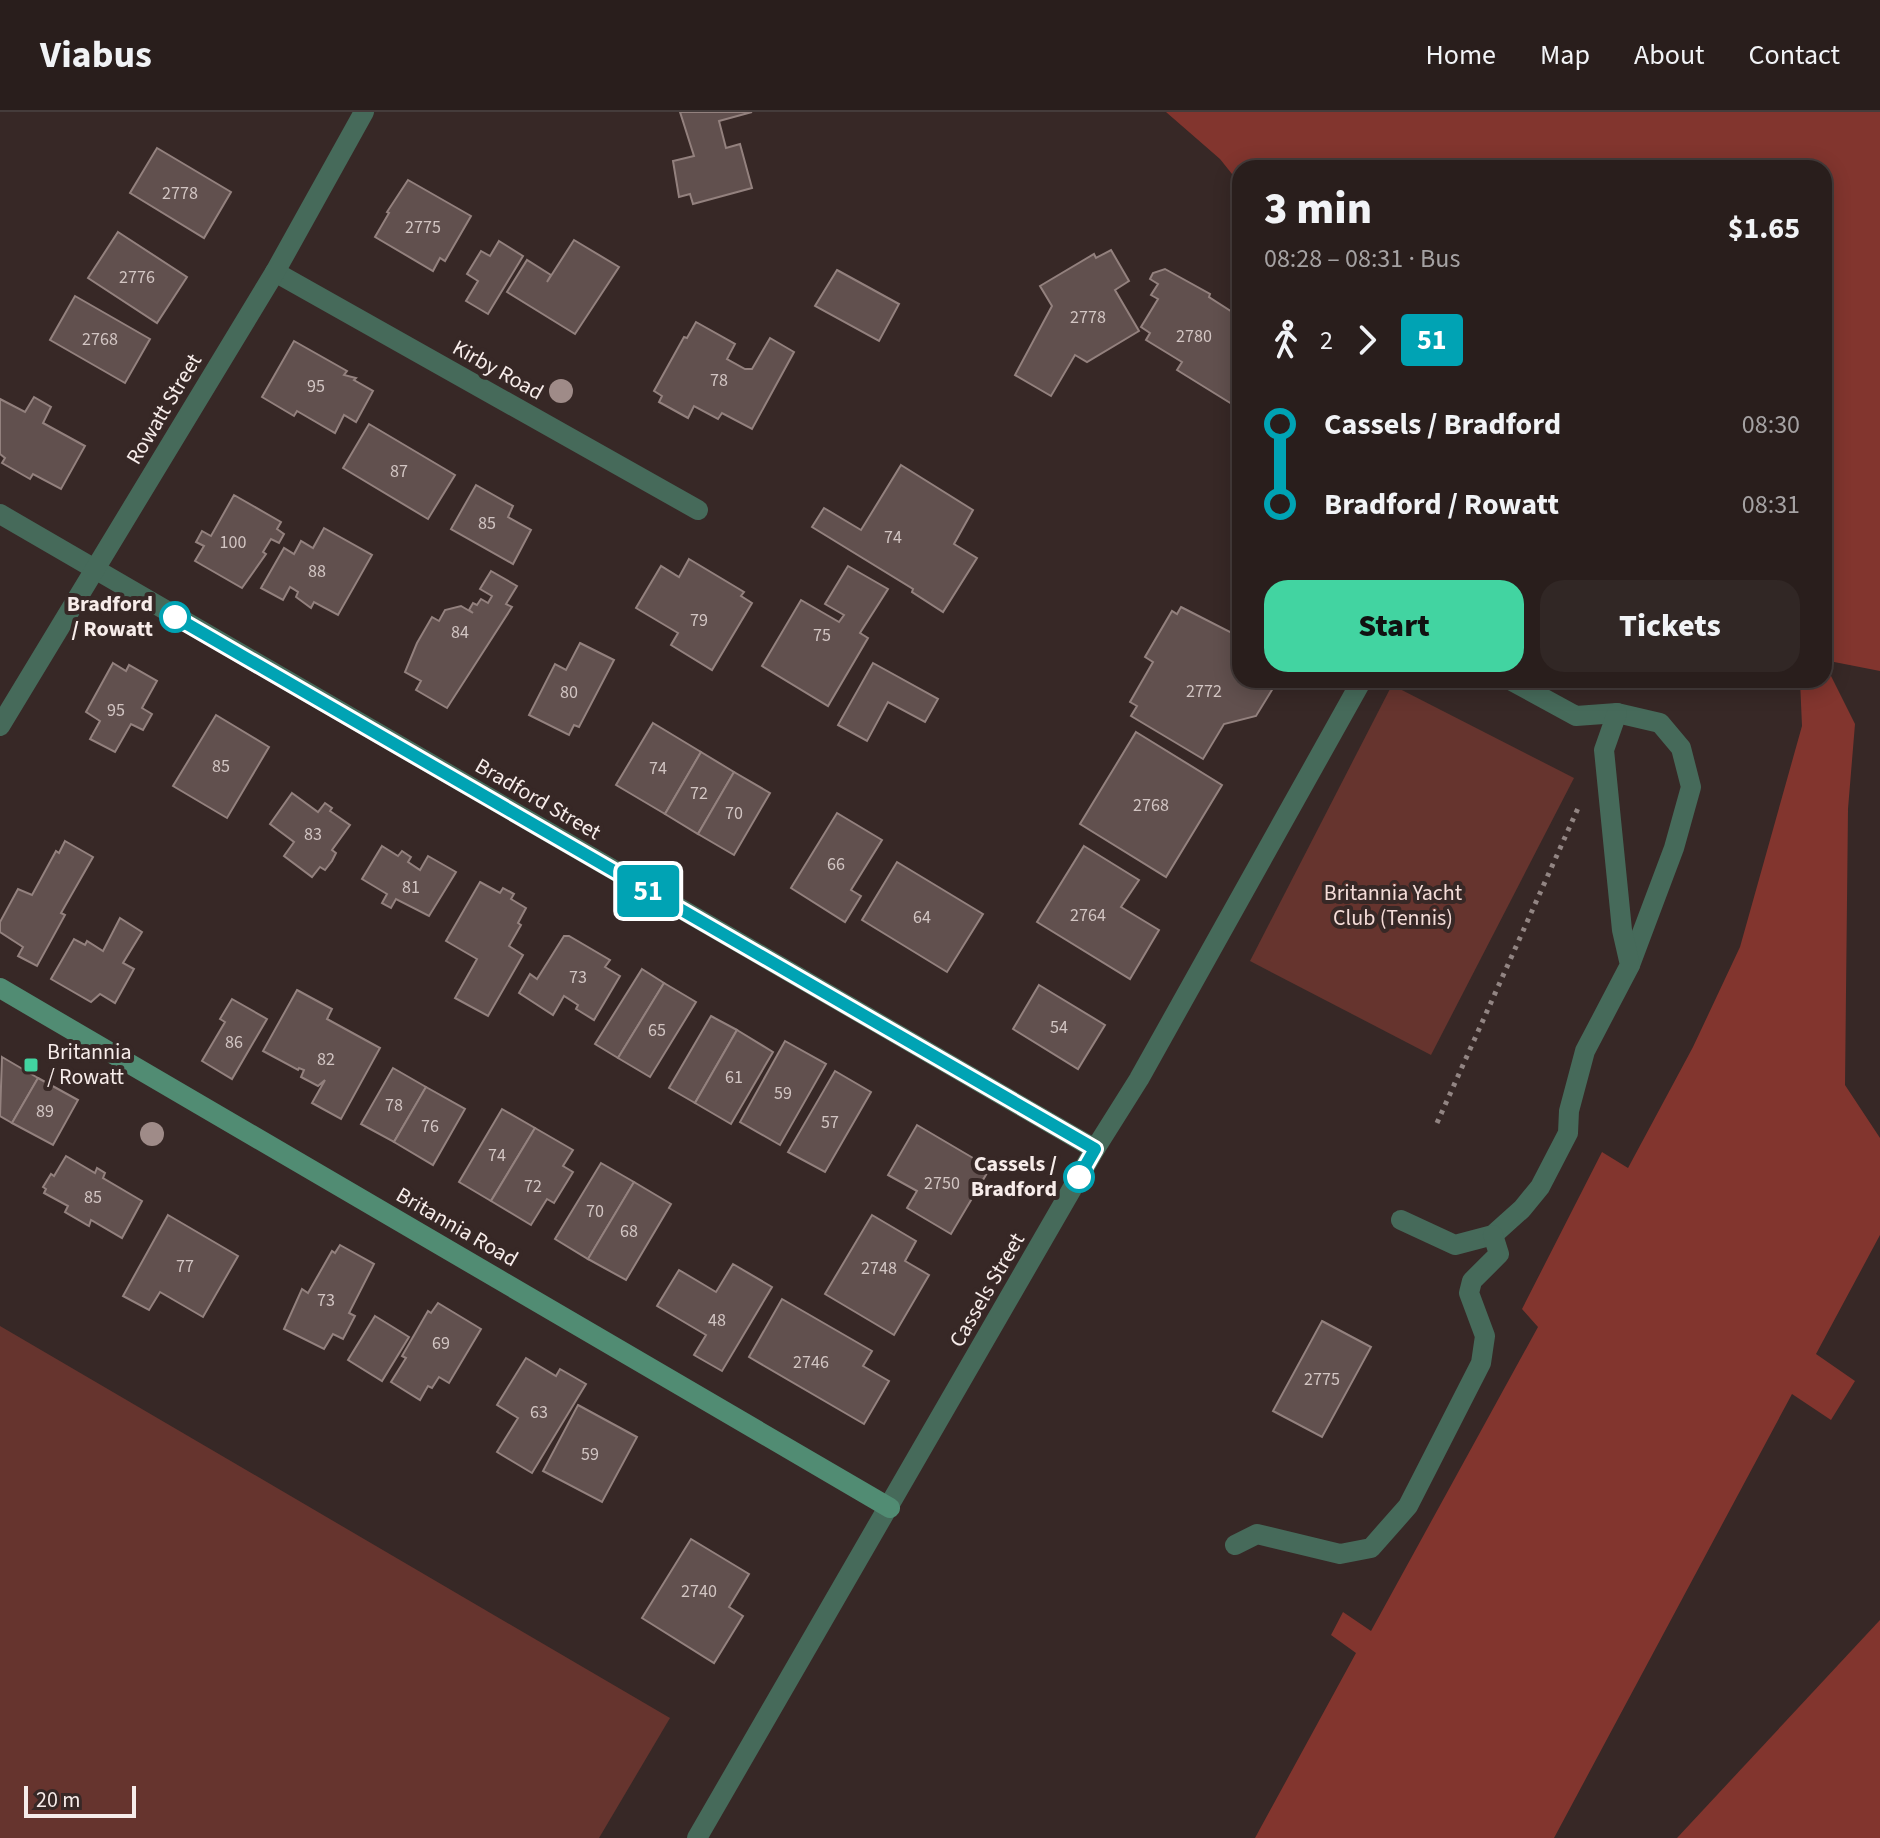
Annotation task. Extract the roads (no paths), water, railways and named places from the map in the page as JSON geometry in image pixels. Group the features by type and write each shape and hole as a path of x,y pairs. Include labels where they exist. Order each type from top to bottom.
{"street":[{"name":"Rowatt Street","path":"0,726 275,272 364,112"},
{"name":"Kirby Road","path":"275,272 698,510"},
{"name":"Bradford Street","path":"0,514 1095,1149"},
{"name":"Cassels Street","path":"697,1838 1095,1149 1139,1079 1358,688"},
{"path":"1401,1220 1455,1245 1493,1235 1522,1209 1540,1187 1568,1133 1569,1111 1585,1051 1630,965 1674,848 1691,787 1681,748 1660,723 1617,713 1576,716 1525,688"},
{"path":"1617,713 1604,750 1622,930 1630,965"},
{"name":"Britannia Road","path":"0,988 890,1508"},
{"path":"1235,1545 1257,1534 1340,1554 1371,1548 1408,1506 1481,1363 1485,1336 1469,1293 1472,1281 1499,1254 1493,1235"}],"place":[{"name":"Bradford / Rowatt","path":"175,617"},
{"name":"Britannia / Rowatt","path":"31,1065"},
{"name":"Cassels / Bradford","path":"1079,1177"}],"park label":[{"name":"Britannia Yacht Club (Tennis)","path":"1393,906"}]}
